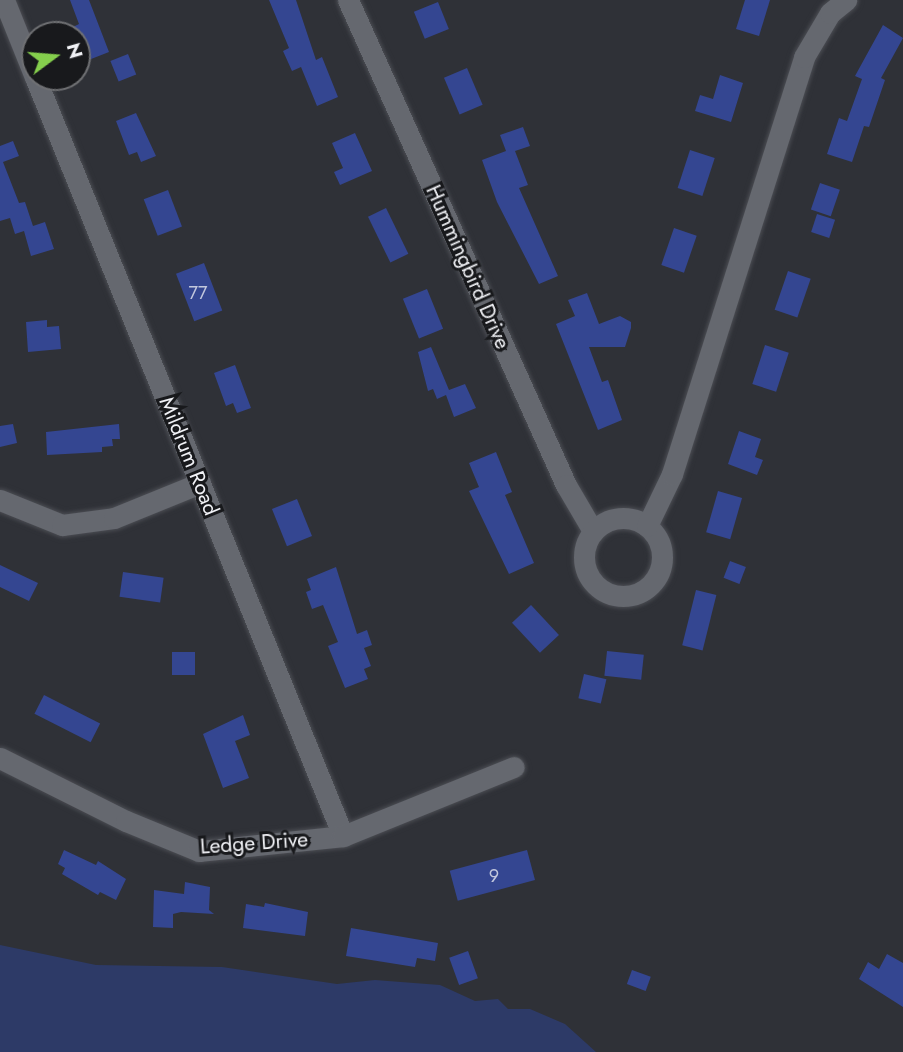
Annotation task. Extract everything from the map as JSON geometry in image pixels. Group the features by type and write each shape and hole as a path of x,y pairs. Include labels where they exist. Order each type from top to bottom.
{"street":[{"name":"Mildrum Road","path":"4,0 21,42"},
{"name":"Hummingbird Drive","path":"348,0 566,485 593,531"},
{"path":"647,526 671,474 804,57 830,13 846,0"},
{"name":"Mildrum Road","path":"41,91 343,836"},
{"path":"0,500 62,525 114,518 200,483"},
{"path":"620,517 647,526 660,544 660,569 647,587 627,596 602,590 587,574 584,552 593,531 620,517"},
{"name":"Ledge Drive","path":"0,758 127,821 199,851 343,836 514,767"}],"shaded area":[{"path":"0,945 96,965 222,967 337,984 375,980 440,985 475,1001 498,999 508,1009 530,1009 565,1024 596,1052 0,1052"}],"building":[{"path":"70,0 89,0 109,52 91,59 91,21 78,21"},
{"path":"269,0 296,0 316,60 322,57 338,97 317,106 301,67 292,71 283,51 289,48"},
{"path":"745,0 770,0 759,36 736,29"},
{"path":"438,2 449,29 425,39 414,12"},
{"path":"883,25 903,38 881,78 885,80 869,127 864,126 852,162 827,154 839,118 847,121 862,79 855,76"},
{"path":"128,54 136,74 119,82 110,61"},
{"path":"467,68 483,105 460,115 444,78"},
{"path":"720,75 743,83 731,122 695,111 700,95 713,99"},
{"path":"136,113 156,156 141,162 137,152 129,155 116,121"},
{"path":"523,127 530,146 515,151 528,185 519,188 558,276 539,284 497,202 482,160 506,151 500,135"},
{"path":"355,133 372,171 340,185 334,172 343,168 332,143"},
{"path":"13,141 19,156 3,162 19,203 25,202 33,226 45,222 54,249 31,256 24,231 15,234 10,218 0,221 0,146"},
{"path":"690,150 715,158 702,196 678,188"},
{"path":"820,183 840,190 831,216 811,209"},
{"path":"168,190 182,226 158,236 144,199"},
{"path":"386,208 408,254 390,263 368,217"},
{"path":"817,214 835,220 829,238 811,232"},
{"path":"674,228 697,236 684,273 661,265"},
{"path":"204,263 222,311 194,321 176,274"},
{"path":"788,271 811,279 797,318 775,310"},
{"path":"427,289 443,329 419,339 403,299"},
{"path":"587,293 599,324 620,316 631,322 625,347 589,347 602,382 608,380 622,420 598,430 556,324 575,316 568,300"},
{"path":"47,320 47,327 59,326 61,349 28,352 26,322"},
{"path":"765,345 789,353 776,392 752,384"},
{"path":"431,347 449,390 465,384 476,408 454,417 446,395 437,399 433,389 428,391 418,352"},
{"path":"235,365 251,408 237,413 233,403 226,406 214,373"},
{"path":"13,424 17,443 0,447 0,426"},
{"path":"119,424 120,439 112,439 113,446 102,447 102,452 47,455 46,432"},
{"path":"739,431 761,439 755,457 763,460 757,475 728,464"},
{"path":"496,452 512,492 505,495 534,563 509,574 469,491 479,487 469,463"},
{"path":"718,491 742,498 730,539 706,532"},
{"path":"297,499 312,536 287,546 272,509"},
{"path":"730,561 746,567 739,584 724,578"},
{"path":"0,565 38,583 29,601 0,587"},
{"path":"336,567 357,634 367,630 372,645 364,648 371,666 364,669 368,679 345,688 328,646 338,642 323,605 312,609 306,592 311,590 307,579"},
{"path":"123,572 164,578 160,602 120,597"},
{"path":"696,590 716,595 703,650 682,645"},
{"path":"531,605 559,635 540,653 512,623"},
{"path":"607,651 644,655 641,680 604,676"},
{"path":"172,652 195,652 195,675 172,675"},
{"path":"584,674 606,679 601,704 578,698"},
{"path":"44,695 100,724 91,742 34,714"},
{"path":"243,715 250,735 235,741 249,778 223,788 203,734"},
{"path":"64,850 96,865 98,861 126,879 116,900 100,892 98,895 62,874 65,868 58,864"},
{"path":"527,850 535,880 458,901 450,871"},
{"path":"185,882 210,887 209,910 214,914 181,912 173,914 173,928 153,927 154,890 184,894"},
{"path":"265,903 308,912 305,936 243,928 246,904 264,907"},
{"path":"351,928 438,943 435,961 417,958 415,967 346,956"},
{"path":"468,951 478,978 459,985 449,958"},
{"path":"887,954 903,963 903,1007 859,979 868,962 879,969"},
{"path":"632,970 651,977 646,991 627,984"}]}
